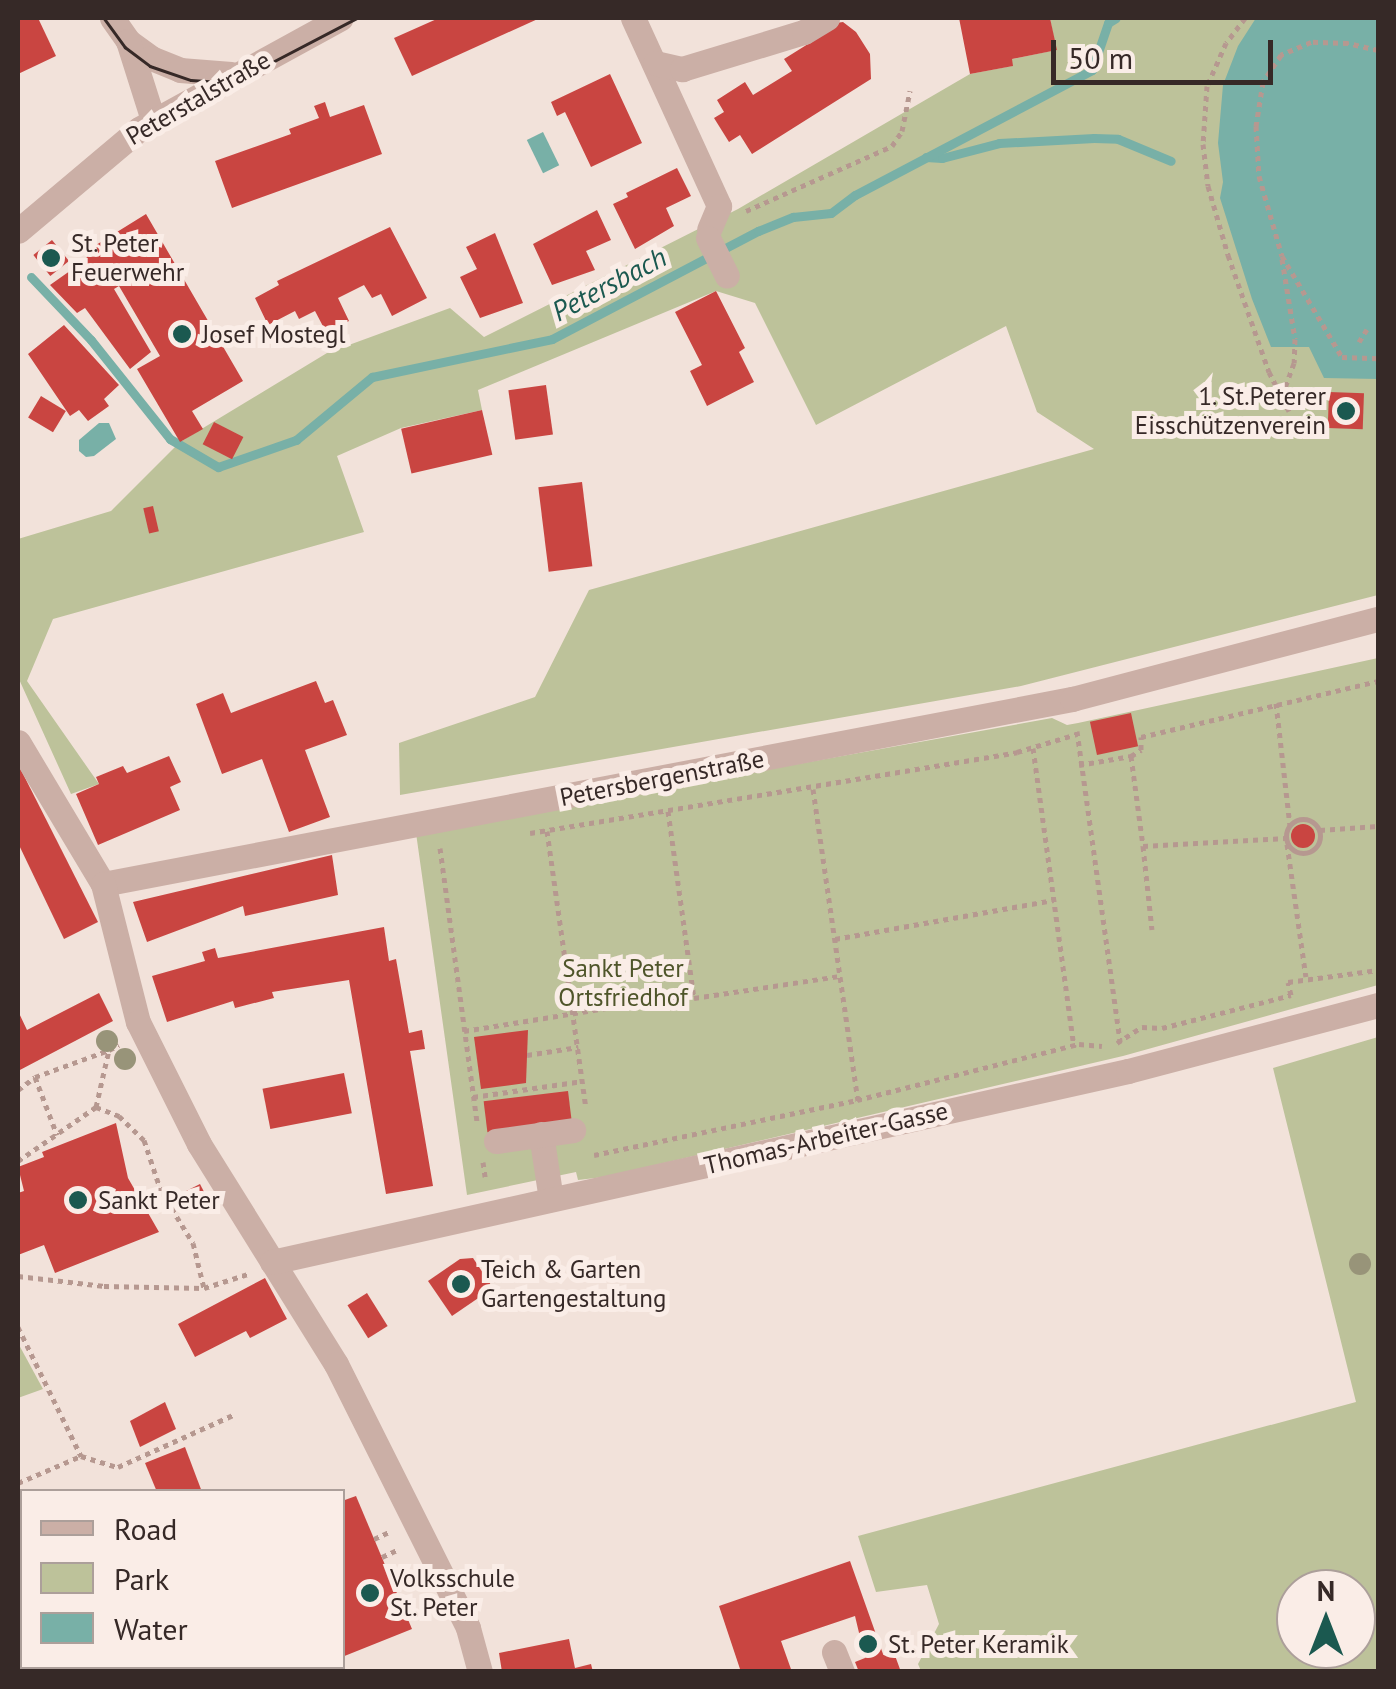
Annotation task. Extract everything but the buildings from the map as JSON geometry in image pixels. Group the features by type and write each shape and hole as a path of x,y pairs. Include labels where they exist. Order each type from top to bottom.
{"street":[{"path":"112,18 128,41 154,120"},
{"name":"Peterstalstraße","path":"18,230 154,120 341,18"},
{"path":"633,18 654,63 712,224 726,276"},
{"path":"654,63 682,68 804,32 827,18"},
{"path":"128,41 180,70 206,75 239,71"},
{"name":"Petersbergenstraße","path":"103,884 1072,699 1378,619"},
{"path":"18,742 103,884 138,1022 198,1144 336,1364 468,1628 480,1672"},
{"name":"Thomas-Arbeiter-Gasse","path":"272,1262 1128,1071 1378,1004"},
{"path":"485,1138 573,1130"},
{"path":"541,1134 550,1199"}],"path":[{"path":"1245,18 1226,43 1207,86 1202,144 1208,186 1228,256 1269,372 1284,394 1289,410"},
{"path":"1284,394 1294,363 1295,340 1282,256 1259,176 1256,126 1263,82 1281,54 1311,42 1348,43 1378,50"},
{"path":"712,224 752,212 808,182 892,146 902,131 910,92"},
{"path":"1282,256 1342,357 1378,358"},
{"path":"1358,342 1367,329"},
{"path":"1079,765 1131,756 1141,750 1142,737 1378,681"},
{"path":"1276,703 1290,825 1286,840 1306,977"},
{"path":"528,834 813,789 1077,734 1123,1056"},
{"path":"1032,746 1074,1047"},
{"path":"1131,756 1152,930"},
{"path":"813,789 858,1100"},
{"path":"668,811 694,998 840,976"},
{"path":"1290,825 1307,819 1320,830 1378,826"},
{"path":"1286,840 1295,852 1307,854 1318,846 1320,830"},
{"path":"546,831 589,1128 573,1130"},
{"path":"1143,846 1286,840"},
{"path":"456,846 438,848 473,1096 485,1138 485,1177"},
{"path":"835,938 1054,900"},
{"path":"594,1155 858,1100 1074,1047 1120,1042 1142,1027 1162,1028 1290,995 1288,982 1378,970"},
{"path":"464,1032 693,994"},
{"path":"18,1090 35,1077 126,1042"},
{"path":"527,1055 578,1048"},
{"path":"18,1160 39,1142 58,1136 96,1106 108,1050"},
{"path":"35,1077 58,1136"},
{"path":"473,1096 583,1081"},
{"path":"96,1106 120,1116 144,1140 161,1191 193,1243 204,1288"},
{"path":"18,1276 104,1286 204,1288 234,1282 272,1262"},
{"path":"18,1326 81,1456"},
{"path":"18,1482 81,1456 118,1467 233,1415"}],"green space":[{"path":"1050,18 1378,18 1378,595 1021,686 400,795 399,743 535,697 589,590 1094,449 1037,412 1006,326 816,425 755,303 716,291 478,390 482,410 401,428 337,456 364,532 53,619 27,681 99,784 71,794 18,677 18,539 111,511 180,442 327,353 450,308 484,337 738,209 970,74 1012,66 1012,59 1056,50"},
{"name":"Sankt Peter Ortsfriedhof","path":"1378,658 1378,985 1123,1056 604,1177 578,1180 576,1172 467,1195 416,833 1052,718 1067,725 1078,723"},
{"path":"1378,1037 1378,1671 921,1671 918,1664 939,1624 927,1585 876,1592 858,1536 1356,1402 1273,1068"},
{"path":"18,1343 43,1389 18,1398"}],"water":[{"path":"1256,18 1378,18 1378,379 1324,378 1309,347 1271,347 1252,299 1220,198 1223,182 1218,143 1223,85 1238,46"},
{"path":"543,132 559,165 543,173 527,140"},
{"path":"99,423 109,423 116,439 94,456 86,457 79,451 79,440"}],"waterway":[{"name":"Petersbach","path":"31,277 91,340 170,439 218,467 296,440 372,377 552,339 758,231 793,217 831,213 855,195 1092,70 1108,23 1116,18"},
{"path":"926,157 942,158 999,143 1094,138 1118,139 1171,161"}],"tram line":[{"path":"104,18 125,47 150,66 191,80 220,82 259,69 357,18"}],"place":[{"name":"St. Peter Feuerwehr","path":"51,258"},
{"name":"Josef Mostegl","path":"182,334"},
{"name":"1. St.Peterer Eisschützenverein","path":"1346,411"},
{"name":"Sankt Peter","path":"78,1200"},
{"name":"Teich & Garten Gartengestaltung","path":"461,1284"},
{"name":"Volksschule St. Peter","path":"370,1593"},
{"name":"St. Peter Keramik","path":"868,1644"}]}
